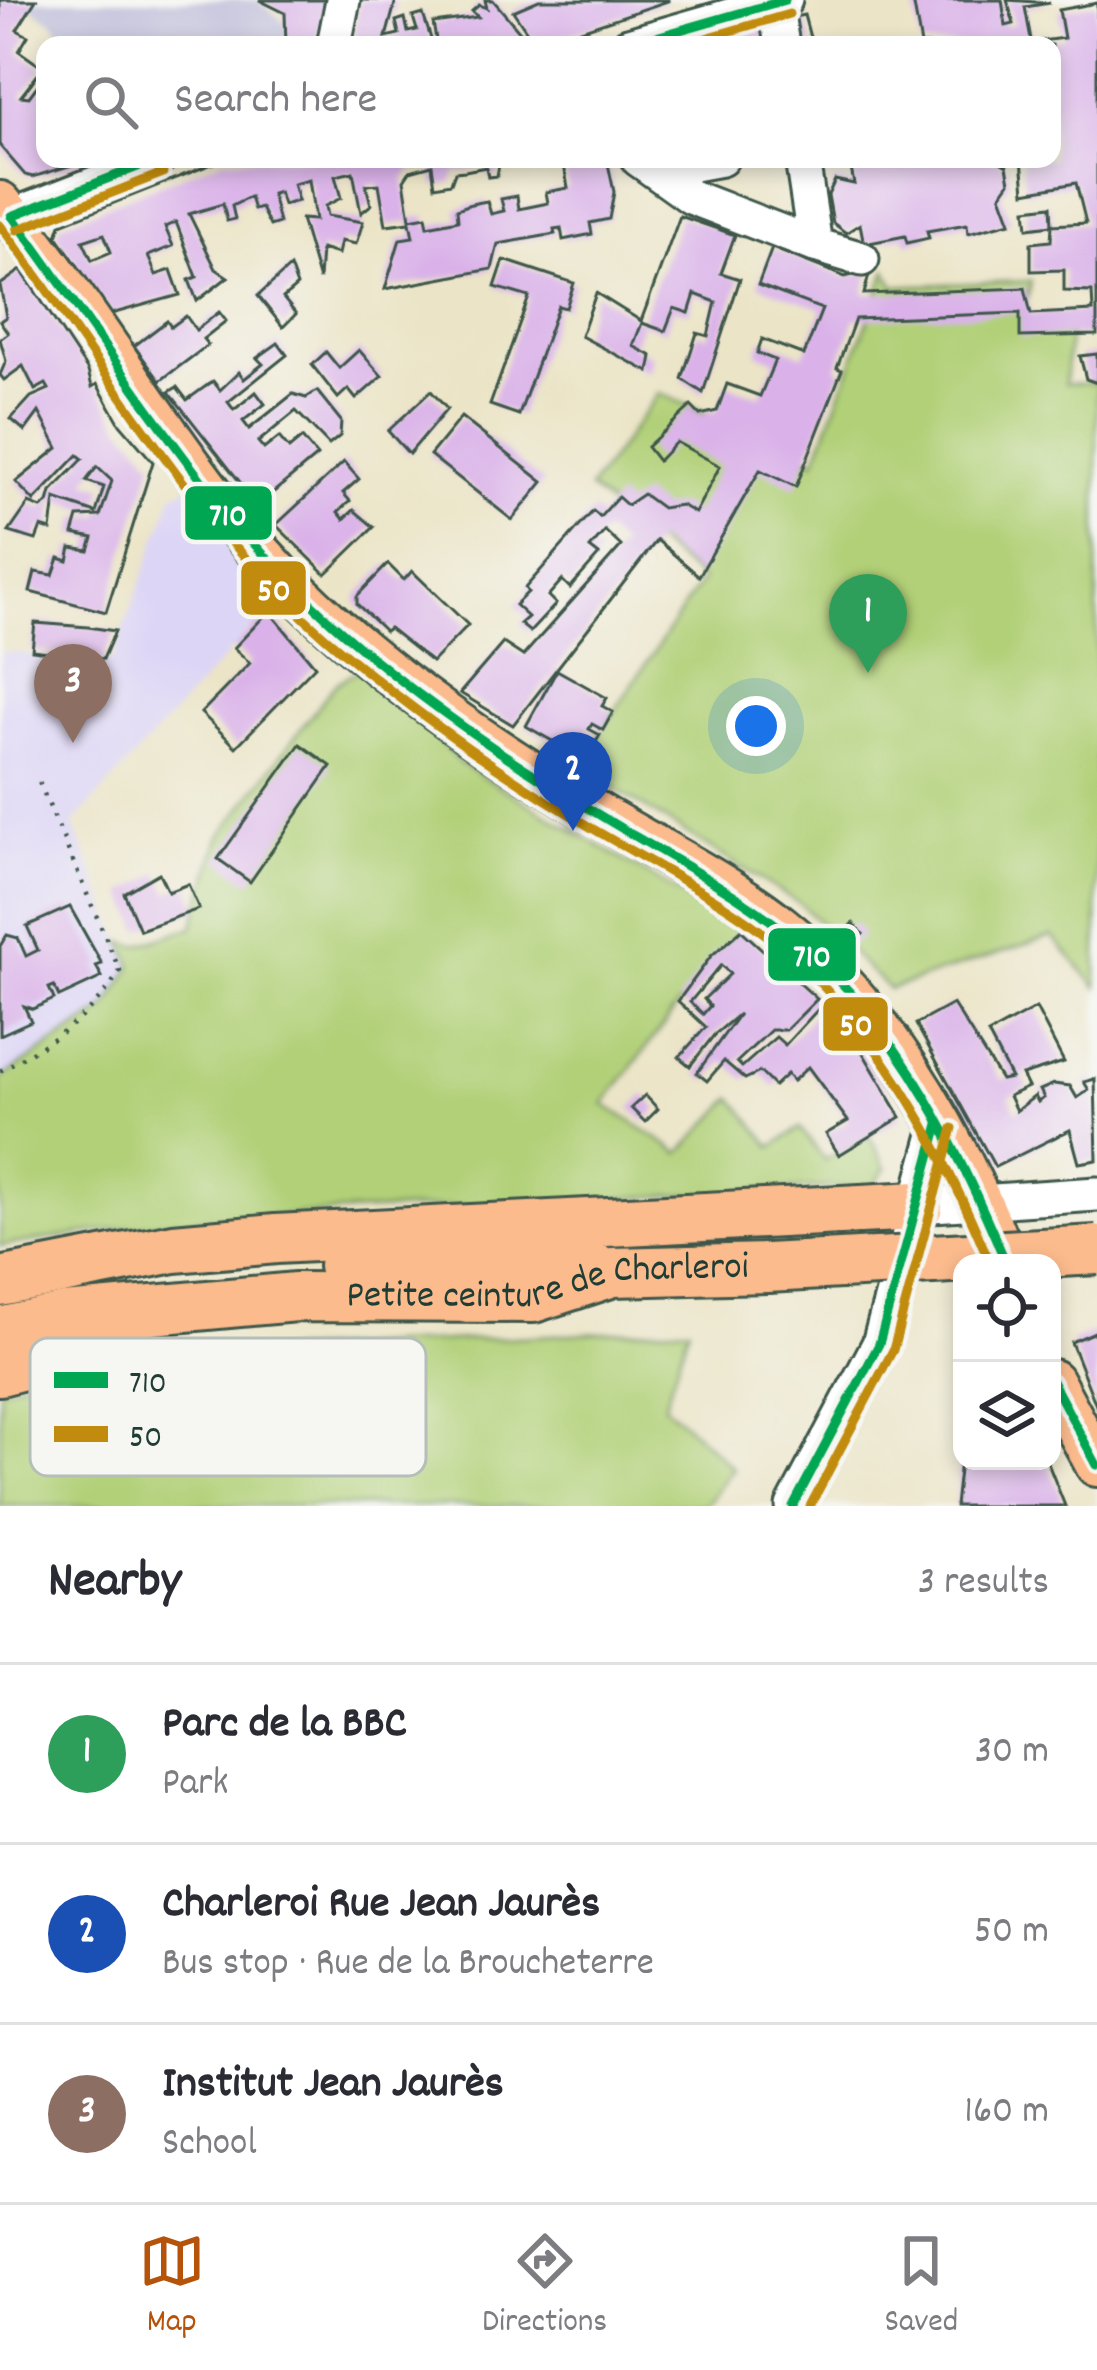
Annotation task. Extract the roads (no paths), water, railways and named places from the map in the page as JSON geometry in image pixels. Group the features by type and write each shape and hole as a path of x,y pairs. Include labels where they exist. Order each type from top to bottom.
{"highway":[{"path":"0,1282 174,1248 276,1239 918,1206"},
{"name":"Petite ceinture de Charleroi","path":"0,1332 65,1318 296,1297 533,1298 614,1272 995,1260 1097,1250"},
{"path":"98,1266 234,1269 517,1260 614,1272"},
{"path":"142,1338 387,1316 418,1300"},
{"path":"0,1371 30,1361"}],"main road":[{"path":"6,210 182,458 295,590 438,711 782,928 838,982 896,1051 982,1204 1002,1254"},
{"path":"1061,1398 1097,1465"}],"street":[{"path":"336,36 343,0"},
{"path":"659,36 780,1 782,36"},
{"path":"6,210 131,168"},
{"path":"651,168 691,196 862,260"},
{"path":"803,168 815,244"},
{"path":"793,1506 879,1344 939,1124"},
{"path":"918,1206 1097,1194"}],"place":[{"name":"Parc de la BBC","path":"868,673"},
{"name":"Institut Jean Jaurès","path":"73,743"},
{"name":"Charleroi Rue Jean Jaurès","path":"573,831"}]}
